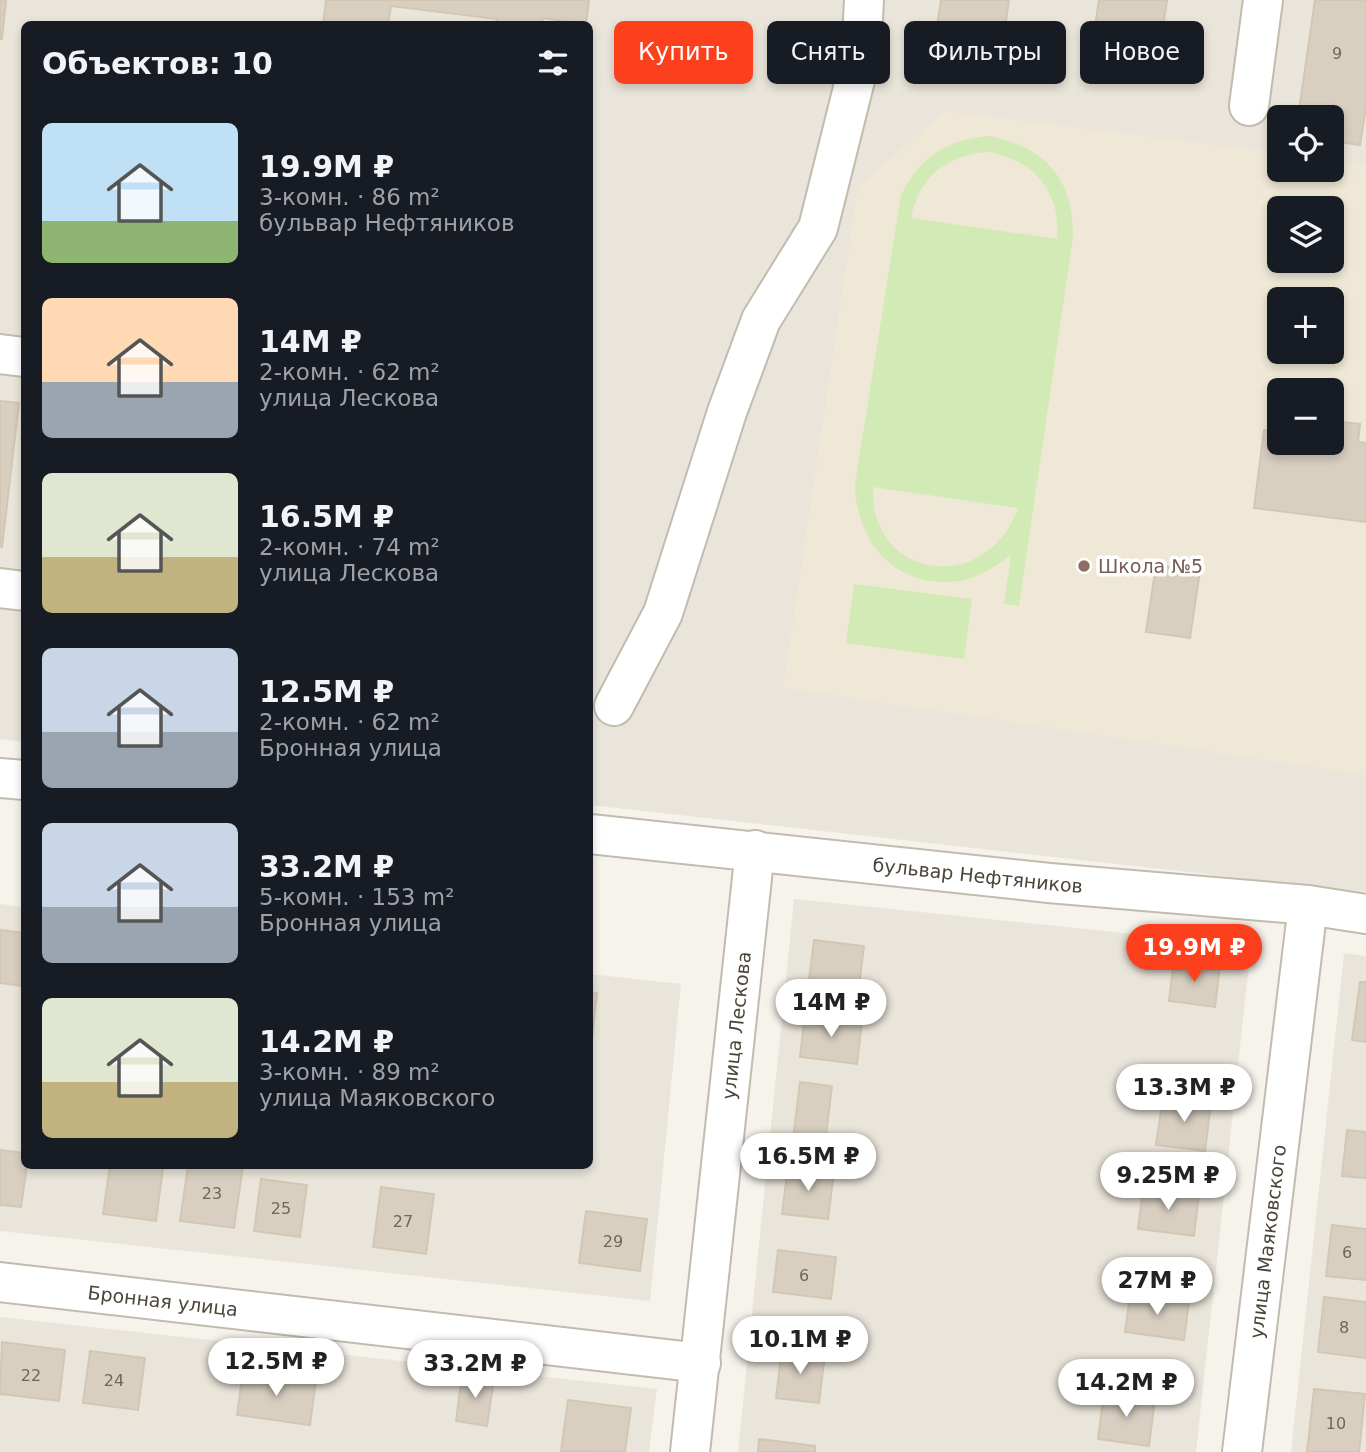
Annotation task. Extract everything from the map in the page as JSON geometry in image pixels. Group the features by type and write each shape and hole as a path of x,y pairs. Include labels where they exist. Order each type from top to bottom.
{"street":[{"path":"614,706 663,612 727,412 761,320 818,228 861,56 864,0"},
{"path":"1249,106 1263,0"},
{"path":"0,354 21,357"},
{"path":"0,589 21,591"},
{"path":"0,778 21,780"},
{"name":"бульвар Нефтяников","path":"593,834 1049,883 1308,905 1366,914"},
{"name":"улица Лескова","path":"690,1452 755,850"},
{"name":"улица Маяковского","path":"1242,1452 1308,905"},
{"name":"Бронная улица","path":"0,1282 701,1363"}],"shaded area":[{"path":"0,0 1366,0 1366,892 593,805 593,21 21,21 21,742 0,739"},
{"name":"Школа №5","path":"945,111 1267,151 1267,182 1344,182 1344,161 1366,164 1366,775 783,688 858,186"},
{"path":"794,899 1251,946 1196,1452 738,1452"},
{"path":"0,904 21,907 21,1169 593,1169 593,974 681,984 650,1301 0,1231"},
{"path":"1344,953 1366,956 1366,1452 1291,1452"},
{"path":"0,1317 657,1389 649,1452 0,1452"}],"green space":[{"path":"988,136 1008,141 1040,157 1062,182 1072,216 1073,237 1019,606 1004,604 1011,555 989,570 964,580 941,582 920,579 901,571 873,544 863,526 857,506 855,484 901,195 917,170 936,153 947,146","holes":["988,152 1019,162 1041,180 1054,206 1057,239 911,218 921,191 937,171 960,158","873,487 1018,508 1002,536 981,555 957,565 932,566 909,558 889,542 877,518"]},
{"path":"854,584 972,599 964,659 846,643"}],"building":[{"path":"0,0 6,0 2,39 0,39"},
{"path":"326,0 589,0 586,21 543,18 542,21 497,21 391,6 388,21 323,21"},
{"path":"941,0 1009,0 1006,21 938,21"},
{"path":"1099,0 1167,0 1164,21 1096,21"},
{"path":"1315,0 1366,0 1366,107 1360,145 1344,143 1344,105 1300,105"},
{"path":"0,401 19,403 2,547 0,547"},
{"path":"1344,422 1360,424 1358,442 1366,443 1366,522 1254,508 1264,430 1267,430 1267,455 1344,455"},
{"path":"1156,565 1200,571 1190,638 1146,632"},
{"path":"0,930 21,933 21,986 0,983"},
{"path":"814,940 864,946 858,994 808,988"},
{"path":"1174,960 1220,966 1215,1007 1169,1001"},
{"path":"1360,982 1366,982 1366,1042 1352,1040"},
{"path":"593,992 597,993 593,1030"},
{"path":"805,1014 862,1021 857,1064 800,1057"},
{"path":"800,1082 832,1086 825,1143 793,1139"},
{"path":"1163,1097 1211,1103 1205,1151 1156,1145"},
{"path":"1347,1130 1366,1132 1366,1178 1342,1176"},
{"path":"0,1150 21,1153 21,1169 27,1169 21,1207 0,1205"},
{"path":"788,1166 834,1172 828,1219 782,1214"},
{"path":"110,1169 163,1169 156,1221 103,1214"},
{"path":"188,1169 243,1169 234,1228 180,1221"},
{"path":"261,1179 307,1185 300,1237 254,1231"},
{"path":"381,1187 434,1194 426,1254 373,1247"},
{"path":"1143,1188 1199,1195 1194,1236 1138,1229"},
{"path":"586,1211 647,1219 640,1271 579,1263"},
{"path":"1332,1225 1366,1229 1366,1280 1326,1276"},
{"path":"778,1250 836,1257 831,1299 773,1292"},
{"path":"1130,1295 1189,1302 1184,1340 1125,1332"},
{"path":"1324,1297 1366,1302 1366,1358 1318,1352"},
{"path":"2,1342 65,1350 59,1401 0,1394"},
{"path":"782,1349 825,1354 819,1403 776,1398"},
{"path":"90,1351 145,1358 138,1410 83,1403"},
{"path":"243,1370 316,1380 310,1425 237,1415"},
{"path":"462,1375 494,1379 487,1426 456,1421"},
{"path":"1314,1389 1365,1394 1359,1452 1307,1452"},
{"path":"1104,1392 1155,1399 1149,1446 1098,1439"},
{"path":"568,1400 631,1408 625,1452 561,1451"},
{"path":"759,1439 815,1446 815,1452 758,1452"}],"place":[{"name":"Школа №5","path":"1084,566"}]}
